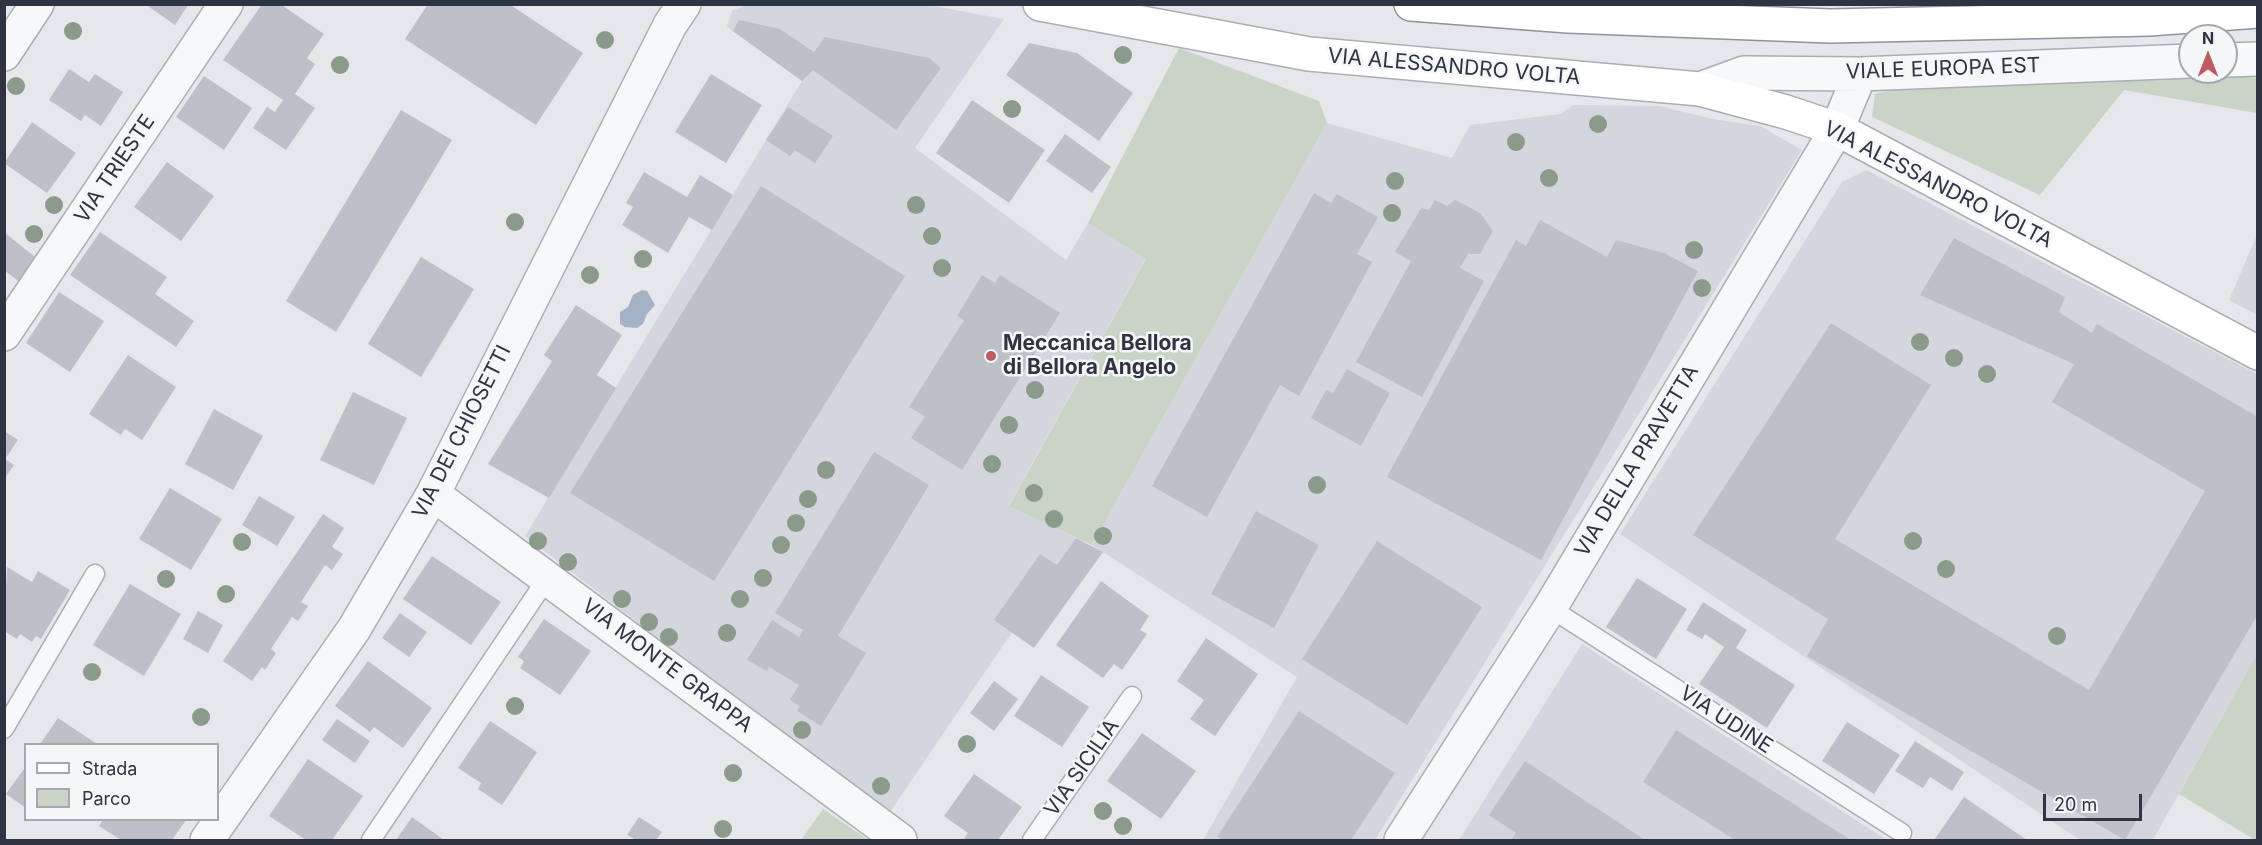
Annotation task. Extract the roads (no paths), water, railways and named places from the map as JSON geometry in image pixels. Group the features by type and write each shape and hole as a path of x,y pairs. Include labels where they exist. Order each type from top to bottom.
{"main road":[{"name":"VIA ALESSANDRO VOLTA","path":"1040,4 1309,54 1700,89 1786,112 1836,129 2258,353"},
{"path":"1411,4 1568,16 1830,26 2149,19 2258,11"}],"street":[{"path":"4,54 37,4"},
{"name":"VIA TRIESTE","path":"4,334 226,4"},
{"name":"VIA DEI CHIOSETTI","path":"207,840 354,629 433,494 670,25 684,4"},
{"path":"2238,60 2258,59"},
{"name":"VIALE EUROPA EST","path":"1700,89 1744,73 1860,74 2178,61"},
{"name":"VIA DELLA PRAVETTA","path":"1401,840 1550,608 1836,129 1860,74"},
{"name":"VIA MONTE GRAPPA","path":"433,494 900,840"}],"lane":[{"path":"4,729 95,574"},
{"path":"370,840 548,577"},
{"name":"VIA UDINE","path":"1550,608 1902,833"},
{"name":"VIA SICILIA","path":"1032,840 1132,696"}],"water":[{"path":"642,290 647,291 655,305 647,314 643,324 637,328 625,327 620,324 620,312 628,307 633,295"}],"place":[{"name":"Meccanica Bellora di Bellora Angelo","path":"991,356"}]}
